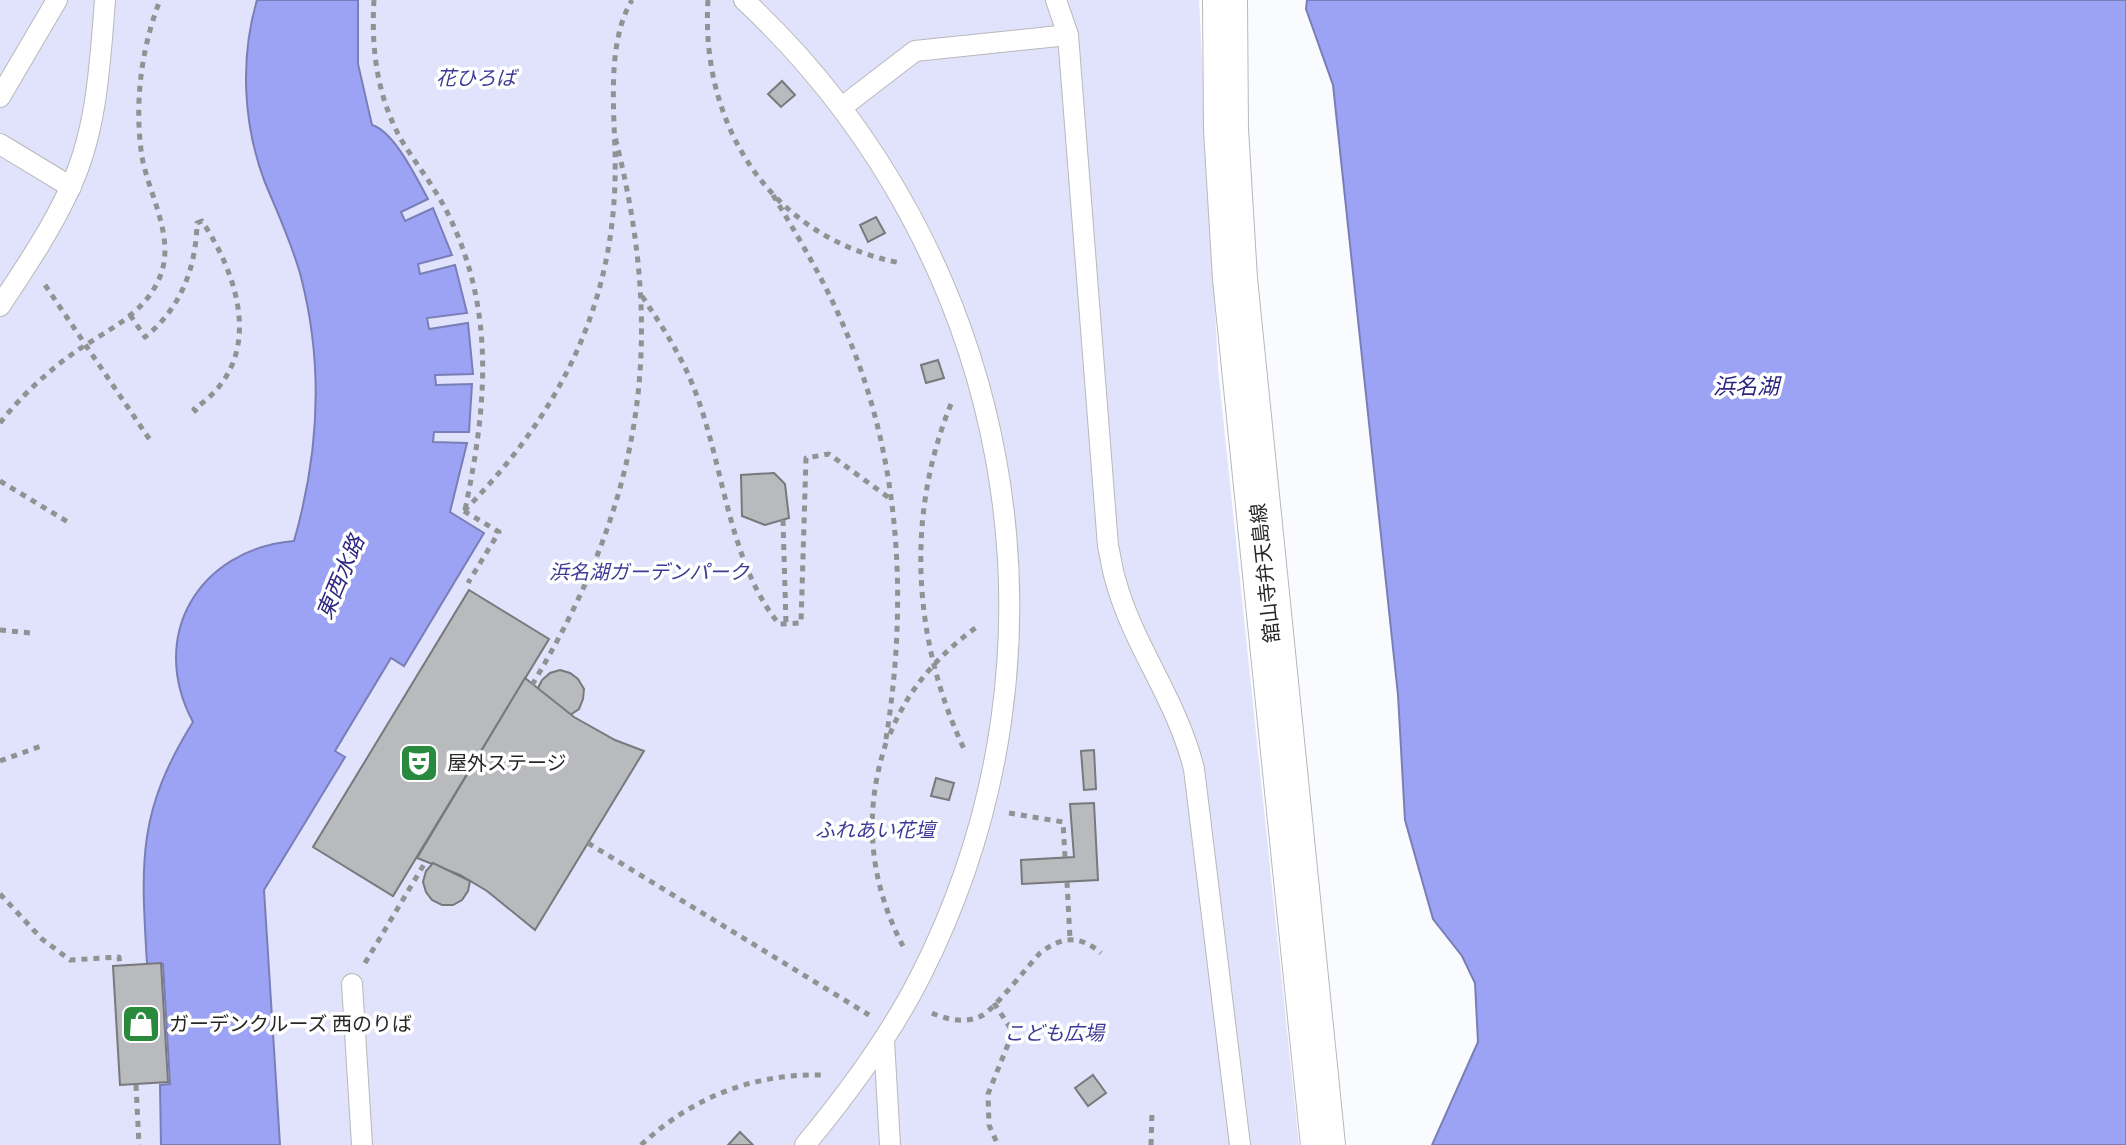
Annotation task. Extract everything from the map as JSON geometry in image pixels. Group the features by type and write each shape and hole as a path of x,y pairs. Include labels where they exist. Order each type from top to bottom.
{"main road":[{"name":"舘山寺弁天島線","path":"1225,0 1226,129 1235,279 1323,1145"}],"lane":[{"path":"0,97 57,0"},
{"path":"0,306 71,187 92,120 105,0"},
{"path":"1056,0 1068,35 1108,546 1116,583 1129,618 1175,709 1194,769 1240,1145"},
{"path":"747,1 842,107 865,138 904,200 938,267 965,334 985,404 1000,476 1008,549 1005,696 975,840 951,909 907,999 857,1079 805,1145"},
{"path":"842,107 915,51 1068,35"},
{"path":"0,144 71,187"},
{"path":"352,984 362,1145"},
{"path":"887,1034 890,1145"}],"path":[{"path":"0,423 40,380 144,304 160,279 165,252 163,227 142,157 138,118 145,50 160,0"},
{"path":"374,0 372,29 376,68 386,106 402,141 429,179 451,220 467,264 478,309 483,356 483,402 478,449 464,511"},
{"path":"464,511 497,478 526,442 551,403 578,348 602,275 611,229 615,184 615,62 618,33 632,0"},
{"path":"708,0 708,53 719,105 741,153 773,195 817,270 848,334 883,450 892,500 899,589 898,642 885,745 872,799 871,826 875,865 884,904 894,928 921,973"},
{"path":"532,685 586,586 608,531 625,474 638,400 642,296 638,242 629,189 615,137"},
{"path":"773,195 793,213 837,242 886,260 938,267"},
{"path":"130,315 145,337 168,314 186,283 196,248 197,223 202,221 229,274 240,312 240,327 239,342 229,371 194,409 198,414"},
{"path":"29,261 150,440"},
{"path":"642,296 680,353 699,401 729,508 762,603 779,624 801,623 806,458 829,454 892,500"},
{"path":"972,359 943,424 929,472 922,521 922,596 933,665 950,718 985,799 1063,822 1065,857"},
{"path":"0,481 68,522"},
{"path":"464,511 499,532 468,583"},
{"path":"783,520 786,624"},
{"path":"885,745 907,700 933,665 959,640 1009,609"},
{"path":"0,630 31,633"},
{"path":"0,761 44,745"},
{"path":"588,843 887,1034"},
{"path":"352,984 426,861"},
{"path":"1067,882 1070,939"},
{"path":"0,894 42,939 70,960 119,957 120,966"},
{"path":"907,999 942,1018 970,1020 984,1015 1051,944 1078,939 1091,944 1101,953"},
{"path":"994,1003 1010,1023 1013,1032 988,1094 989,1125 998,1145"},
{"path":"641,1145 681,1112 704,1099 741,1085 806,1075 857,1079"},
{"path":"136,1085 139,1145"},
{"path":"1151,1145 1152,1111"}],"green space":[{"name":"浜名湖ガーデンパーク","path":"0,0 1199,0 1218,369 1299,1145 0,1145"}],"water":[{"name":"東西水路","path":"257,0 358,0 358,64 372,125 396,146 428,199 401,212 405,221 433,208 452,255 418,264 420,274 455,265 467,313 427,318 429,329 468,323 473,374 435,375 436,385 472,384 469,432 434,432 433,442 467,443 450,512 484,533 404,666 391,658 335,751 345,757 264,890 280,1145 161,1145 160,1085 170,1084 163,964 147,964 144,866 152,811 161,783 193,722 180,690 176,659 180,629 191,602 208,579 232,561 260,548 294,541 309,476 316,410 313,344 301,277 264,180 248,113 246,67"},
{"name":"浜名湖","path":"1307,0 2126,0 2126,1145 1432,1145 1478,1042 1475,983 1462,956 1433,919 1405,820 1398,695 1333,85 1306,9"}],"building":[{"path":"782,81 795,95 781,107 768,94"},
{"path":"876,217 885,233 868,242 860,225"},
{"path":"938,360 944,378 926,383 921,365"},
{"path":"774,473 785,484 789,518 765,525 742,516 741,475"},
{"name":"屋外ステージ","path":"469,590 549,639 393,896 313,847"},
{"path":"560,670 578,679 584,689 579,709 570,715 537,690 550,673"},
{"path":"525,678 574,717 615,740 644,751 535,930 487,891 460,875 417,858"},
{"path":"1094,750 1096,789 1084,790 1081,751"},
{"path":"936,778 954,783 949,800 931,796"},
{"path":"1094,803 1098,880 1022,884 1021,860 1074,857 1070,804"},
{"path":"433,863 470,881 462,900 453,905 442,905 432,900 423,882 426,871"},
{"name":"ガーデンクルーズ 西のりば","path":"161,963 168,1082 120,1085 113,966"},
{"path":"1093,1075 1106,1093 1088,1106 1075,1088"},
{"path":"740,1132 753,1145 728,1145"}],"place":[{"name":"屋外ステージ","path":"419,763"},
{"name":"ガーデンクルーズ 西のりば","path":"141,1024"}],"park label":[{"name":"花ひろば","path":"476,78"},
{"name":"ふれあい花壇","path":"875,830"},
{"name":"こども広場","path":"1054,1033"}]}
